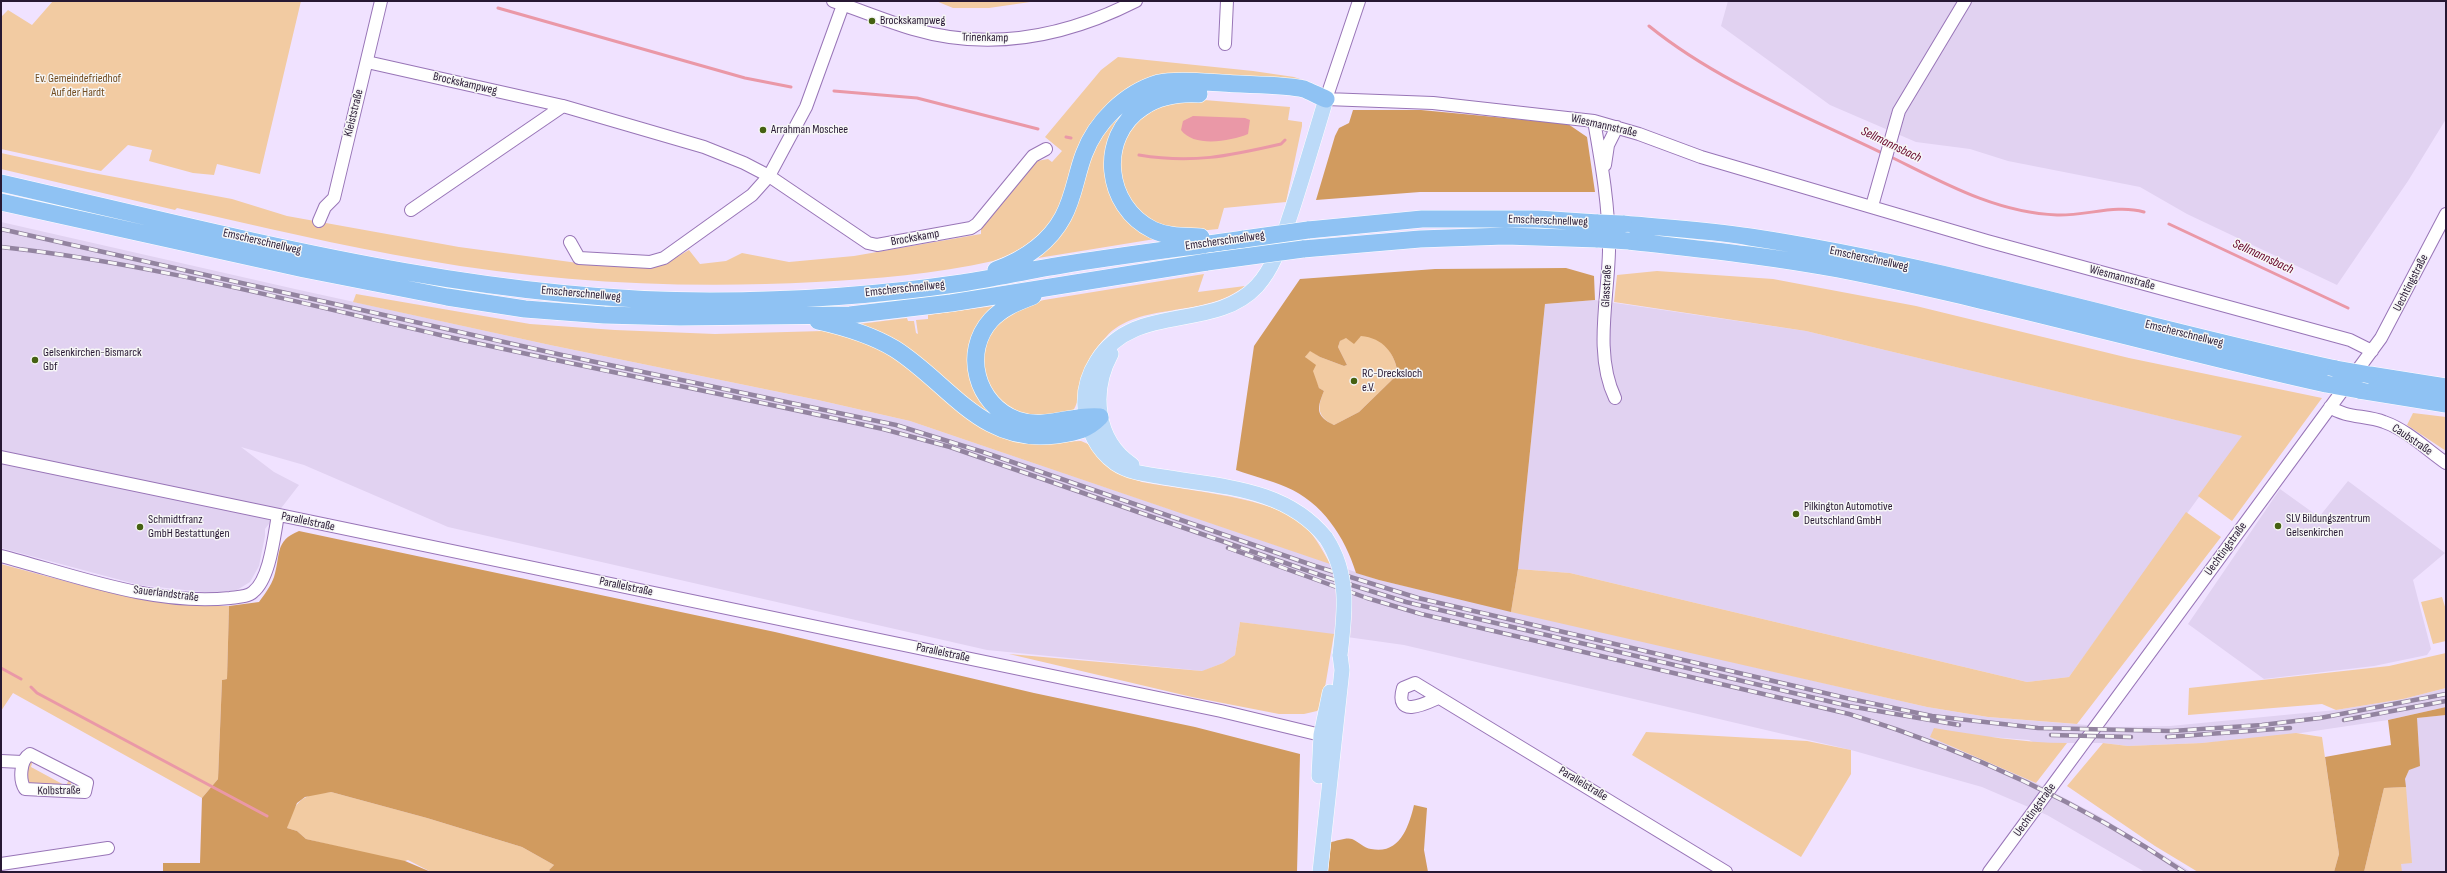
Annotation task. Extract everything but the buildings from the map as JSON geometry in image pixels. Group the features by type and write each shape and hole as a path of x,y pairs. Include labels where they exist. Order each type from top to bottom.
{"highway":[{"path":"962,283 1010,265 1032,252 1051,234 1063,217 1074,192 1084,154 1094,132 1114,110 1133,95 1160,83 1202,82 1303,89 1326,98"},
{"path":"1214,241 1176,236 1160,232 1143,224 1126,208 1115,187 1112,163 1115,142 1126,122 1142,107 1173,95 1196,94 1293,100 1326,98"},
{"name":"Emscherschnellweg","path":"1,183 306,252 449,280 562,294 675,300 778,299 853,295 962,283 1214,241 1308,230 1422,219 1538,219 1598,231 1629,241 1742,254 1837,269 1928,288 2326,384 2446,404"},
{"name":"Emscherschnellweg","path":"1,202 304,269 447,298 525,309 604,316 680,317 850,315 950,302 1207,262 1303,249 1420,239 1598,231 1623,224 1749,237 1841,253 1932,272 2244,349 2336,369 2446,387"},
{"path":"1071,283 1018,302 997,314 980,337 976,351 978,379 992,404 1010,417 1023,422 1038,424 1092,420"},
{"path":"770,316 831,324 860,332 884,343 906,356 977,417 997,427 1020,434 1042,436 1092,420"}],"main road":[{"path":"1320,869 1316,854 1328,732 1344,620 1344,587 1335,554 1326,538 1300,512 1273,499 1258,494 1135,472 1115,463 1099,447 1092,420 1087,384 1094,365 1110,345 1132,330 1166,319 1223,308 1242,298 1258,285 1270,266 1281,242 1326,98"}],"street":[{"name":"Kleiststraße","path":"319,221 325,207 334,198 381,1"},
{"name":"Trinenkamp","path":"838,3 914,29 938,35 996,40 1042,36 1066,30 1088,23 1136,1"},
{"path":"1225,44 1227,1"},
{"path":"1326,98 1358,1"},
{"path":"1872,206 1899,111 1965,1"},
{"path":"570,242 579,258 650,262 664,258 752,195 769,176 806,107 838,3"},
{"name":"Brockskampweg","path":"367,62 563,106 704,147 744,163 769,176"},
{"name":"Wiesmannstraße","path":"1326,98 1433,103 1594,122 1617,127 1701,158 1987,240 2350,340 2372,351"},
{"path":"411,210 563,106"},
{"name":"Glasstraße","path":"1594,122 1605,172"},
{"name":"Glasstraße","path":"1615,398 1608,384 1604,364 1609,251 1605,172 1608,145 1617,127"},
{"name":"Brockskamp","path":"769,176 868,243 877,244 971,228 977,224 1034,156 1046,149"},
{"name":"Uechtingstraße","path":"1989,872 2372,351 2396,311 2446,214"},
{"name":"Caubstraße","path":"2330,407 2339,413 2382,421 2395,427 2446,463"},
{"name":"Parallelstraße","path":"1,457 278,516 1328,732"},
{"name":"Sauerlandstraße","path":"1,556 157,595 206,599 240,596 252,593 260,584 266,571 278,516"},
{"name":"Parallelstraße","path":"1438,698 1726,872"},
{"name":"Kolbstraße","path":"30,754 36,756 86,783 85,792 24,789 22,785 22,762 25,757 30,754"},
{"name":"Kolbstraße","path":"1,761 22,762"},
{"path":"9,866 108,848"}],"shaded area":[{"path":"1728,1 2446,1 2446,119 2408,181 2337,285 2187,214 2140,187 2008,161 1970,149 1916,142 1830,105 1721,26"},
{"path":"1353,110 1421,110 1568,124 1587,137 1595,192 1420,192 1316,200 1335,136 1339,128 1349,123"},
{"path":"1193,116 1245,118 1250,120 1248,134 1223,141 1203,141 1195,139 1187,136 1181,130 1183,121"},
{"path":"1,222 550,345 818,400 910,421 1379,580 1927,707 1988,717 2112,727 2170,726 2336,710 2403,699 2446,688 2446,707 2388,720 2274,737 2202,743 2128,746 2103,743 2035,743 2029,740 1990,737 1948,745 2036,783 2099,816 2191,872 2145,872 2047,815 1982,787 1851,750 1404,645 1240,622 1235,655 1223,663 1203,671 987,650 448,527 304,465 241,447 274,472 299,485 265,529 259,566 250,582 237,590 212,593 139,585 1,548"},
{"path":"1566,268 1594,276 1595,300 1545,304 1518,569 1511,612 1356,573 1339,534 1321,511 1311,502 1286,487 1236,470 1254,346 1300,279 1435,269","holes":["1361,336 1369,337 1382,343 1391,353 1398,374 1359,412 1334,425 1323,418 1319,411 1320,402 1324,391 1319,388 1313,371 1316,365 1305,357 1310,351 1320,357 1344,366 1347,365 1338,347 1340,341 1346,338 1354,344"]},
{"path":"1595,300 1806,331 2243,436 2069,677 2027,682 1570,573 1518,569 1545,304"},
{"path":"2348,481 2445,553 2413,580 2431,649 2427,655 2374,666 2264,679 2188,624 2280,489 2319,517"},
{"path":"299,531 775,632 1034,693 1195,727 1300,754 1297,872 551,872 549,870 554,865 522,847 427,818 331,792 305,797 297,803 287,828 297,831 306,839 405,861 431,872 163,872 163,863 200,863 202,798 218,779 222,680 227,679 229,606 259,602 273,580 282,544 291,535"},
{"path":"2446,707 2446,715 2417,718 2420,766 2409,770 2405,779 2406,787 2384,788 2364,872 2334,872 2339,854 2325,757 2391,745 2388,720"},
{"path":"2446,715 2446,872 2385,872 2405,779 2419,746 2416,718"},
{"path":"1414,805 1427,808 1424,850 1428,872 1328,872 1331,842 1350,839 1355,840 1371,849 1381,850 1389,848 1402,837 1409,822"}],"green space":[{"name":"Ev. Gemeindefriedhof Auf der Hardt","path":"53,1 301,1 260,174 217,164 214,175 193,173 149,161 152,150 128,145 101,171 1,149 1,17 8,10 32,25"},
{"path":"936,1 1037,1 989,8 953,8"},
{"path":"1118,57 1253,71 1294,77 1309,82 1132,86 1051,222 1032,241 1010,254 993,261 971,266 905,275 816,282 718,285 620,282 522,274 424,260 300,236 177,208 175,210 1,169 1,153 88,172 232,199 287,216 459,247 578,263 668,262 689,250 700,264 726,261 742,253 789,262 854,256 981,234 981,229 1037,161 1048,159 1052,162 1062,151 1045,137 1101,70"},
{"path":"1192,99 1290,107 1288,120 1302,122 1302,126 1286,202 1224,208 1218,229 1189,232 1146,220 1126,199 1118,165 1124,136 1148,109"},
{"path":"1139,103 1109,180 1161,238 1032,259 1100,136 1121,110"},
{"path":"1657,271 1773,279 1916,306 2129,358 2322,398 2232,521 2198,496 2242,436 1806,331 1614,302 1617,275"},
{"path":"1204,274 1198,292 1245,286 1229,296 1210,303 1135,318 1119,326 1102,341 1089,360 1082,380 1077,403 1073,411 1055,418 1012,412 987,388 981,356 992,328 1027,304"},
{"path":"356,294 530,324 615,330 715,334 823,331 848,336 884,351 908,366 970,421 998,435 1054,442 1081,441 1088,444 1125,476 1142,482 1247,500 1285,513 1299,521 1309,530 1330,564 910,421 818,400 550,345 353,302"},
{"path":"1001,305 977,331 994,418 859,324 907,318 908,321 914,321 916,333 918,334 916,320 928,319 928,315"},
{"name":"RC-Drecksloch e.V.","path":"1361,336 1374,337 1384,343 1396,364 1398,374 1359,412 1334,425 1324,419 1320,411 1320,402 1324,391 1319,388 1305,357 1310,350 1320,357 1344,366 1347,365 1338,347 1340,341 1345,338 1356,339"},
{"path":"2413,413 2446,417 2446,451 2407,425"},
{"path":"2186,512 2221,537 2077,724 1988,717 1927,707 1511,612 1518,569 1570,573 2027,682 2069,677"},
{"path":"1,564 114,593 171,603 229,606 227,679 222,680 218,779 202,798 13,693 1,711"},
{"path":"2442,597 2446,610 2446,641 2433,644 2421,602"},
{"path":"1240,622 1334,634 1322,705 1317,711 1304,714 1279,714 1192,697 1009,654 1202,671 1223,663 1235,655"},
{"path":"2446,653 2446,688 2403,699 2336,710 2322,704 2188,715 2189,688 2389,666"},
{"path":"1934,728 2017,740 2067,743 2036,783 1930,737"},
{"path":"1646,732 1807,741 1851,750 1851,774 1801,857 1632,755"},
{"path":"2296,733 2322,737 2339,854 2334,872 2198,872 2155,846 2067,786 2103,743 2128,746 2202,743"},
{"path":"33,760 31,767 66,786 69,779 72,785 68,788 29,786 25,780 26,765"},
{"path":"2406,787 2412,863 2401,864 2402,872 2364,872 2384,788"},
{"path":"331,792 427,818 522,847 554,865 549,870 551,872 431,872 408,860 402,862 306,839 297,831 287,828 293,811 301,800 313,795"}],"waterway":[{"path":"498,8 745,78 791,87"},
{"name":"Sellmannsbach","path":"1649,26 1676,46 1733,81 1884,154"},
{"path":"834,91 917,98 1038,129"},
{"path":"1066,137 1071,138"},
{"path":"1139,155 1158,158 1194,159 1244,152 1281,144 1285,140"},
{"name":"Sellmannsbach","path":"1889,156 1949,186 2012,209 2057,215 2123,209 2144,212"},
{"name":"Sellmannsbach","path":"2169,224 2348,308"},
{"path":"1,668 21,679"},
{"path":"31,687 37,693 267,816"}],"railway":[{"path":"1,229 562,355 896,425 983,452 1315,566 1418,598 1846,698 1932,716 2038,728 2172,731 2262,725 2320,718 2446,694"},
{"path":"1,247 57,254 167,273 495,347 883,429 950,447 1326,577 1406,602 1849,706 1959,725"},
{"path":"1228,548 1367,598 1421,614 1849,714 1893,728 1980,762 2064,801 2105,823 2184,872"},
{"path":"2344,720 2446,701"},
{"path":"2167,737 2290,728"},
{"path":"2051,735 2131,737"}],"place":[{"name":"Brockskampweg","path":"872,21"},
{"name":"Arrahman Moschee","path":"763,130"},
{"name":"Gelsenkirchen-Bismarck Gbf","path":"35,360"},
{"name":"RC-Drecksloch e.V.","path":"1354,381"},
{"name":"Pilkington Automotive Deutschland GmbH","path":"1796,514"},
{"name":"SLV Bildungszentrum Gelsenkirchen","path":"2278,526"},
{"name":"Schmidtfranz GmbH Bestattungen","path":"140,527"}]}
